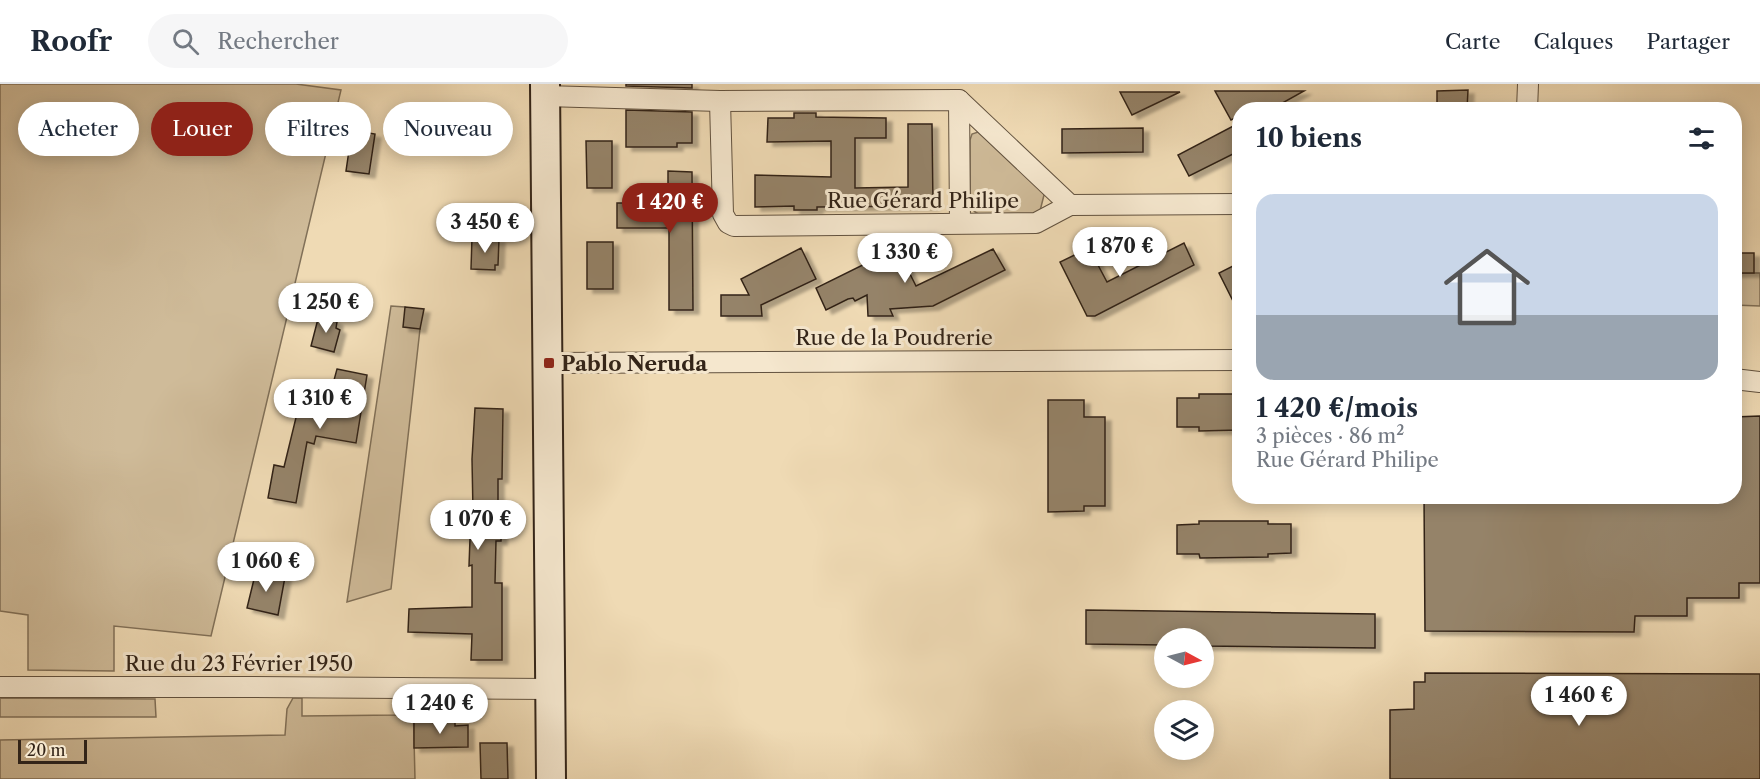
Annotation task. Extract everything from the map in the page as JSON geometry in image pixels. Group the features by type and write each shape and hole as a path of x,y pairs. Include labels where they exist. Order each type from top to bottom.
{"street":[{"path":"1527,102 1528,84"},
{"path":"551,779 545,90 720,101 959,100 1070,206"},
{"path":"959,100 960,223"},
{"name":"Rue Gérard Philipe","path":"720,101 723,214 728,223 734,226 1036,223 1070,206 1232,204"},
{"name":"Rue de la Poudrerie","path":"549,363 1232,360"},
{"path":"1742,381 1760,382"},
{"name":"Rue du 23 Février 1950","path":"0,687 550,689"}],"shaded area":[{"path":"0,84 296,84 341,90 338,102 265,102 265,156 325,156 211,636 114,626 114,671 28,670 28,615 0,611"},
{"path":"978,132 1040,187 1044,195 1040,211 1033,215 981,215 973,210 970,204 970,140 972,134"},
{"path":"1742,273 1760,273 1760,306 1742,305"},
{"path":"391,306 405,307 420,329 391,589 347,602"},
{"path":"0,698 155,699 156,717 0,717"},
{"path":"293,698 302,698 302,716 398,715 398,698 413,698 415,779 0,779 0,740 285,735 287,709"}],"building":[{"path":"626,84 692,84 692,88 626,86"},
{"path":"1468,90 1467,102 1437,102 1437,91"},
{"path":"1215,91 1304,91 1284,102 1232,102 1231,120"},
{"path":"1120,92 1180,92 1132,115"},
{"path":"626,110 692,112 692,143 677,143 677,147 626,147"},
{"path":"794,113 816,113 816,117 886,118 886,138 855,138 855,188 908,187 908,124 932,124 933,206 817,207 817,210 794,210 794,206 755,207 755,175 831,177 831,141 767,142 768,118 794,118"},
{"path":"1232,127 1232,154 1189,176 1178,155"},
{"path":"1143,128 1143,152 1062,153 1062,129"},
{"path":"371,133 375,134 369,174 346,171 348,156 371,156"},
{"path":"586,141 612,141 612,188 587,188"},
{"path":"668,171 692,172 693,310 669,310 669,228 617,228 617,203 668,203"},
{"path":"472,237 499,239 498,265 495,265 495,270 471,269"},
{"path":"587,242 613,242 613,289 587,289"},
{"path":"1184,243 1194,265 1095,316 1087,316 1060,262 1089,248 1107,282"},
{"path":"801,248 816,279 761,305 762,316 721,316 721,295 749,295 741,279"},
{"path":"897,248 916,286 993,249 1005,270 933,306 890,309 893,316 868,316 867,295 855,301 853,298 848,299 826,310 816,288"},
{"path":"1742,253 1754,253 1754,273 1742,273"},
{"path":"1232,266 1232,299 1219,273"},
{"path":"405,307 424,309 420,329 403,327"},
{"path":"319,315 337,322 336,328 340,330 334,352 311,346"},
{"path":"337,369 367,375 356,443 316,436 314,444 307,442 296,503 268,498 274,465 284,467 300,401 327,406"},
{"path":"1199,394 1232,394 1232,430 1199,431 1199,427 1177,427 1177,398 1199,398"},
{"path":"1048,400 1084,400 1084,417 1105,417 1105,506 1084,506 1084,511 1048,512"},
{"path":"475,408 503,409 502,479 498,479 498,513 502,513 501,541 496,541 495,583 502,583 502,660 471,660 472,634 408,632 409,609 472,607 472,565 469,566 471,512 473,512 472,459"},
{"path":"1760,416 1760,583 1739,583 1739,598 1687,598 1687,616 1635,616 1634,632 1425,631 1424,504 1742,504 1742,417"},
{"path":"1199,521 1268,521 1268,524 1291,524 1291,553 1268,554 1268,557 1200,558 1199,554 1177,554 1177,525 1199,524"},
{"path":"256,571 285,577 278,615 247,608"},
{"path":"1086,610 1375,614 1375,648 1214,646 1214,628 1154,628 1154,645 1086,644"},
{"path":"1425,673 1760,674 1760,779 1390,779 1390,710 1414,709 1414,682 1425,682"},
{"path":"455,721 455,726 468,725 468,747 414,748 414,722"},
{"path":"480,743 507,743 508,779 481,779"}],"place":[{"name":"Pablo Neruda","path":"549,363"}]}
